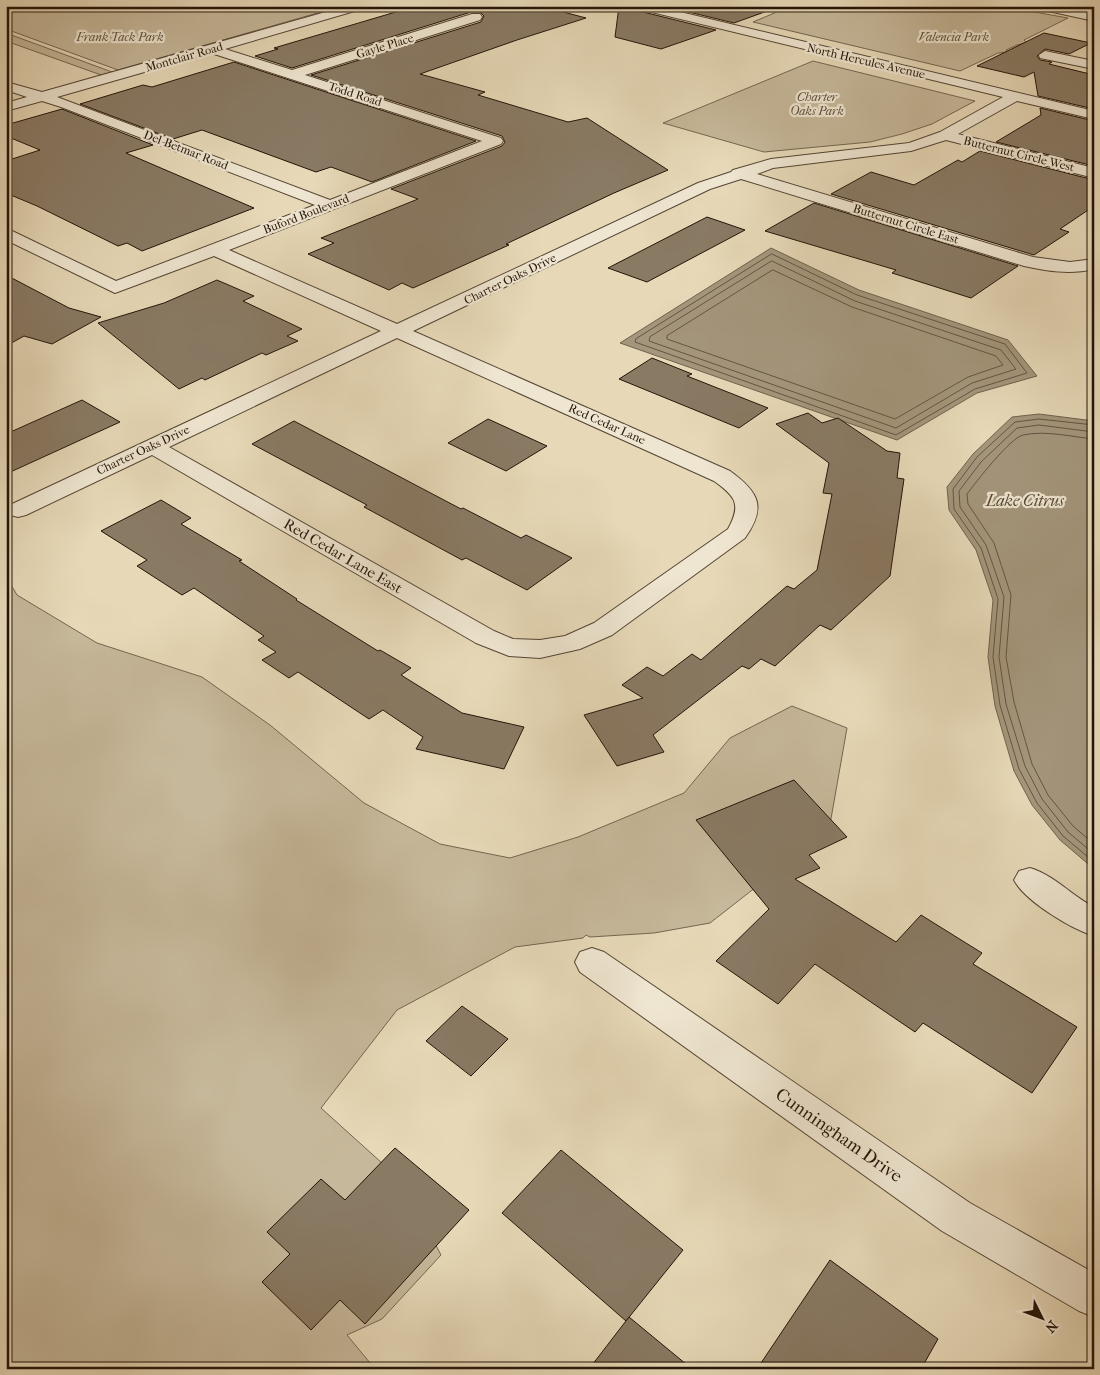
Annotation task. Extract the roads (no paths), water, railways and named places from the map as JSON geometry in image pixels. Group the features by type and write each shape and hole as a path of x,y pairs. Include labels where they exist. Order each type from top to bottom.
{"street":[{"name":"Montclair Road","path":"6,107 361,6"},
{"name":"North Hercules Avenue","path":"639,6 1094,115"},
{"path":"1039,6 1094,17"},
{"name":"Gayle Place","path":"294,74 476,17"},
{"name":"Todd Road","path":"213,48 496,141"},
{"path":"1045,55 1094,65"},
{"name":"Del-Betmar Road","path":"6,86 66,104 329,205"},
{"name":"Charter Oaks Drive","path":"18,510 399,332 704,186 738,173 771,164 911,147 945,135 1016,96"},
{"name":"Butternut Circle West","path":"945,135 1094,173"},
{"name":"Buford Boulevard","path":"6,233 115,288 496,141"},
{"name":"Butternut Circle East","path":"738,173 1030,262 1052,267 1075,268 1094,264"},
{"name":"Red Cedar Lane","path":"215,250 722,476 738,487 747,500 747,517 737,533 603,629 571,643 540,649"},
{"name":"Red Cedar Lane East","path":"152,446 485,637 509,647 540,649"},
{"path":"1030,880 1070,910 1094,923"},
{"name":"Cunningham Drive","path":"592,962 956,1217 1094,1296"}],"water":[{"path":"771,248 859,290 1008,340 1037,376 977,393 897,440 620,343"},
{"name":"Lake Citrus","path":"1039,414 1094,421 1094,869 1060,840 1032,805 1014,771 995,706 988,657 993,600 976,550 949,510 947,487 973,454 1012,417"}],"park label":[{"name":"Frank Tack Park","path":"120,37"},
{"name":"Valencia Park","path":"954,37"},
{"name":"Charter Oaks Park","path":"817,104"}]}
